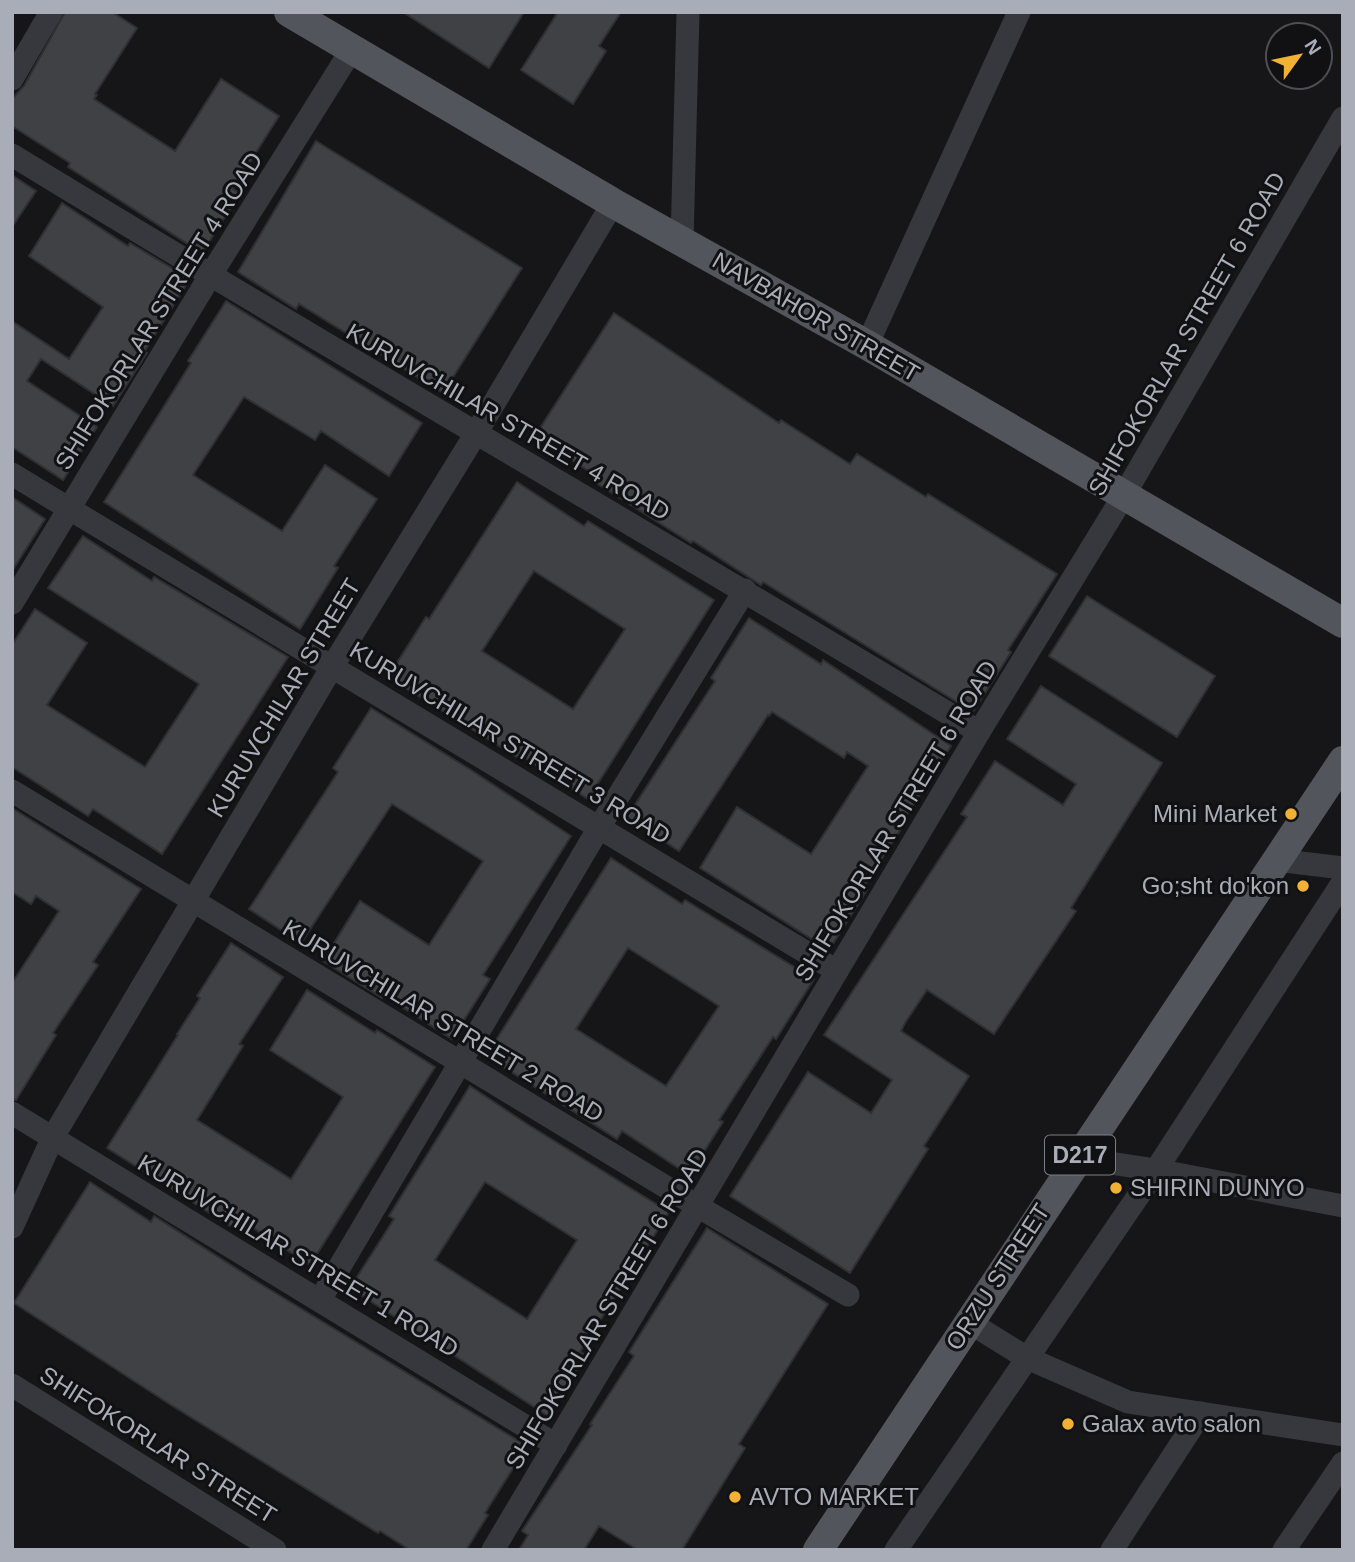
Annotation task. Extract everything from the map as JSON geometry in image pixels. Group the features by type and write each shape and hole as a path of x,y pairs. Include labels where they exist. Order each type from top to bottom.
{"main road":[{"name":"NAVBAHOR STREET","path":"289,12 613,203 867,345 1343,623"},
{"name":"ORZU STREET","path":"818,1550 1343,761"}],"street":[{"path":"12,79 51,12"},
{"path":"682,241 688,12"},
{"path":"867,345 1019,12"},
{"name":"SHIFOKORLAR STREET 4 ROAD","path":"12,603 210,276 352,49"},
{"name":"SHIFOKORLAR STREET 6 ROAD","path":"493,1550 979,732 1124,495 1343,118"},
{"name":"KURUVCHILAR STREET 4 ROAD","path":"12,155 475,435 745,590 979,732"},
{"name":"KURUVCHILAR STREET","path":"12,1227 53,1137 332,667 475,435 613,203"},
{"name":"KURUVCHILAR STREET 3 ROAD","path":"12,474 837,971"},
{"path":"320,1300 600,826 745,590"},
{"name":"KURUVCHILAR STREET 2 ROAD","path":"12,790 848,1295"},
{"path":"1276,860 1343,868"},
{"path":"896,1550 1156,1170 1343,882"},
{"name":"KURUVCHILAR STREET 1 ROAD","path":"12,1113 556,1445"},
{"path":"1077,1158 1156,1170 1343,1206"},
{"path":"969,1321 1027,1358 1128,1402 1343,1435"},
{"name":"SHIFOKORLAR STREET","path":"12,1385 275,1550"},
{"path":"1112,1550 1201,1413"},
{"path":"1284,1550 1343,1463"}],"building":[{"path":"65,12 112,12 137,28 94,99 175,151 221,79 279,116 233,189 240,193 202,253 68,167 70,163 12,126 12,99 24,86"},
{"path":"403,12 524,12 489,68"},
{"path":"558,12 621,12 599,46 606,51 573,104 521,70"},
{"path":"316,141 522,268 443,393 299,304 296,309 238,272"},
{"path":"12,175 36,191 12,227"},
{"path":"62,203 128,246 130,243 190,279 113,406 41,359 27,381 97,427 63,480 12,447 12,321 69,359 103,307 29,256"},
{"path":"226,301 422,423 389,476 321,431 315,440 244,397 193,475 282,531 325,465 377,499 334,566 338,568 300,629 104,502 191,363 188,361"},
{"path":"614,313 779,423 781,420 850,464 857,454 926,497 928,494 1057,574 1008,650 1011,652 973,712 763,582 761,585 693,541 691,543 664,526 593,481 596,476 535,436"},
{"path":"517,482 584,526 588,521 714,600 588,799 525,758 523,761 388,677 426,617 429,619","holes":["534,571 625,629 573,709 482,651"]},
{"path":"12,497 45,519 12,571"},
{"path":"83,536 152,581 154,577 288,657 162,854 93,809 88,816 12,767 12,645 35,609 87,643 47,705 145,767 199,684 48,588"},
{"path":"1087,596 1215,676 1177,737 1049,656"},
{"path":"749,618 821,664 823,660 951,746 906,816 908,818 863,888 867,890 829,950 700,868 737,807 811,854 868,766 847,752 844,758 772,712 679,851 627,817 715,681 711,678"},
{"path":"1041,686 1162,763 1071,908 1076,911 994,1034 927,990 905,1023 901,1031 969,1076 924,1146 928,1149 850,1273 730,1196 808,1072 871,1113 892,1080 824,1035 967,817 961,814 995,761 1063,805 1076,784 1007,739"},
{"path":"371,708 571,836 483,975 490,979 452,1039 323,961 360,901 429,945 483,861 392,804 301,943 249,909 338,772 333,768"},
{"path":"12,808 141,889 93,962 98,965 53,1033 56,1035 16,1100 12,1099 12,983 59,911 36,896 31,904 12,892"},
{"path":"611,858 682,904 685,900 814,979 719,1120 723,1122 689,1175 622,1131 617,1139 486,1056","holes":["628,948 719,1006 666,1086 576,1029"]},
{"path":"231,943 283,977 239,1044 243,1046 197,1120 291,1179 343,1097 270,1050 307,990 435,1067 310,1265 241,1220 235,1229 107,1148 178,1035 200,998 197,996"},
{"path":"470,1086 669,1212 580,1352 586,1355 548,1416 350,1288 394,1219 389,1216","holes":["485,1182 577,1240 527,1319 435,1260"]},
{"path":"90,1182 151,1222 154,1216 527,1446 485,1513 488,1515 466,1550 410,1550 380,1531 378,1533 171,1405 14,1303"},
{"path":"707,1228 828,1304 739,1444 745,1448 682,1550 638,1550 599,1526 584,1550 519,1550 528,1535 522,1531 592,1425 590,1424 634,1356 629,1352"}],"place":[{"name":"Mini Market","path":"1291,814"},
{"name":"Go;sht do'kon","path":"1303,886"},
{"name":"SHIRIN DUNYO","path":"1116,1188"},
{"name":"Galax avto salon","path":"1068,1424"},
{"name":"AVTO MARKET","path":"735,1497"}]}
